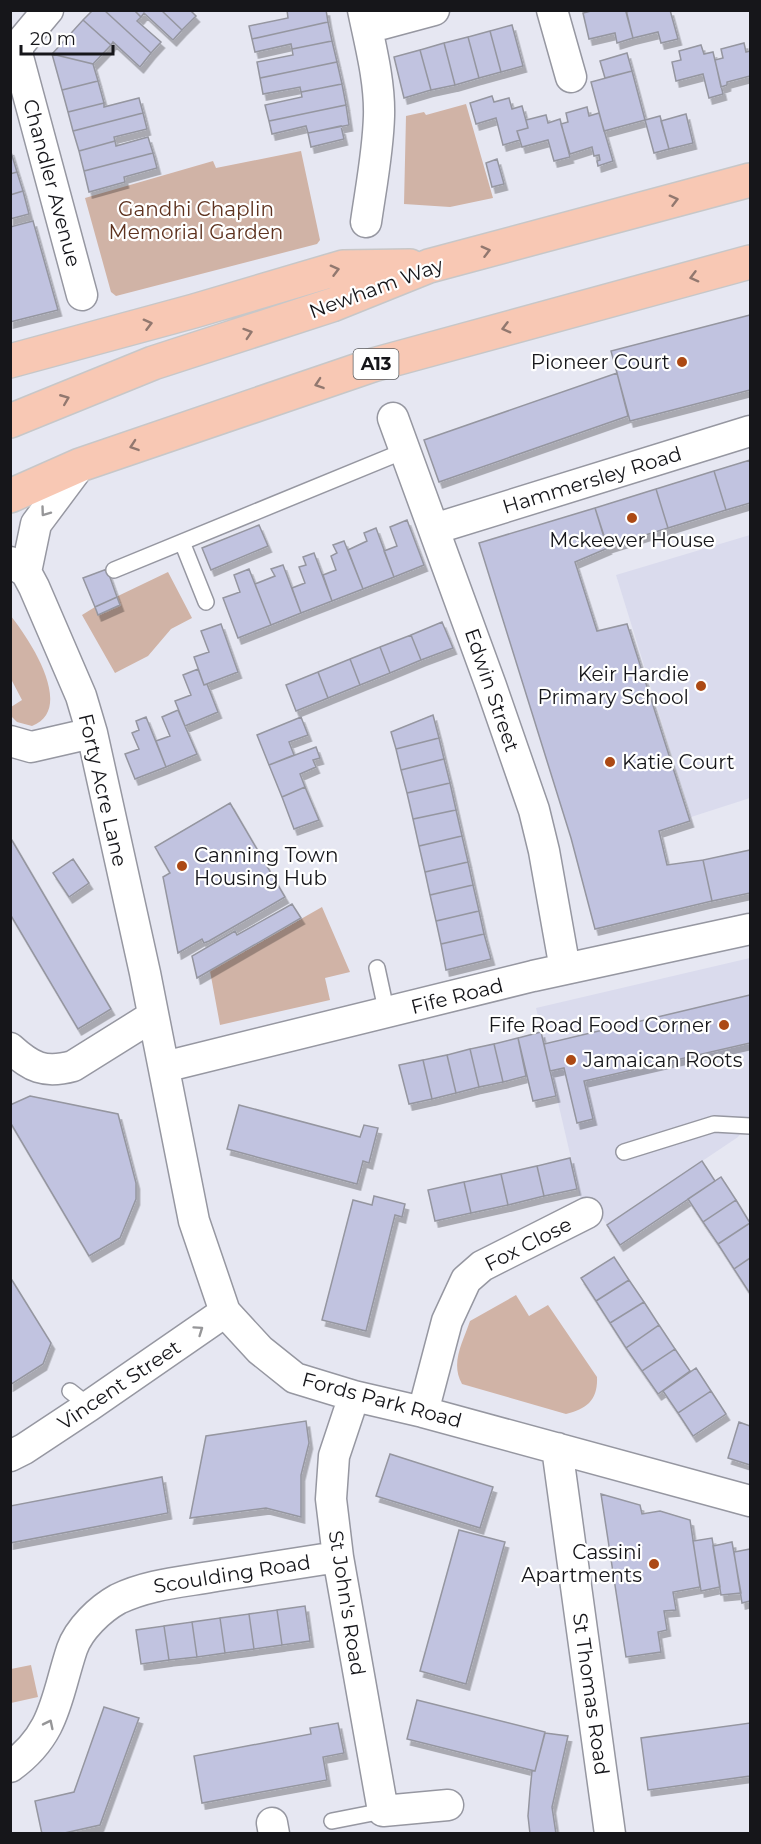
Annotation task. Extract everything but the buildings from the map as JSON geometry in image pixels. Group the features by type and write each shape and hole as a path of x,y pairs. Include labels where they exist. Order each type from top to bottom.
{"highway":[{"name":"Newham Way","path":"10,421 153,363 332,305 429,266 750,180"},
{"name":"A13","path":"10,496 80,465 373,365 750,262"},
{"path":"10,361 194,311 343,267 429,266"}],"street":[{"name":"Chandler Avenue","path":"48,10 18,46 18,57 82,295"},
{"path":"366,222 379,114 374,67 365,19 434,10"},
{"path":"552,10 571,77"},
{"name":"Edwin Street","path":"393,418 534,810 544,851 565,969"},
{"name":"Hammersley Road","path":"434,529 750,431"},
{"name":"Forty Acre Lane","path":"80,465 36,524 18,567 81,696 92,733 153,1016"},
{"path":"10,741 31,747 92,733"},
{"name":"Fife Road","path":"165,1067 565,969 750,929"},
{"path":"10,1048 25,1061 45,1070 61,1069 73,1066 153,1016"},
{"name":"Fords Park Road","path":"153,1016 194,1221 225,1312 260,1350 295,1378 354,1396 423,1412 750,1501"},
{"name":"Fox Close","path":"423,1412 447,1321 466,1280 482,1266 587,1214"},
{"name":"Vincent Street","path":"10,1456 24,1449 80,1399 225,1312"},
{"name":"St John's Road","path":"354,1396 334,1456 331,1499 338,1557 383,1811"},
{"name":"St Thomas Road","path":"557,1448 610,1833"},
{"name":"Scoulding Road","path":"10,1767 21,1760 45,1732 56,1708 73,1646 90,1622 117,1600 150,1587 338,1557"},
{"path":"383,1811 448,1805"}],"lane":[{"path":"114,570 404,451"},
{"path":"182,542 206,602"},
{"path":"376,968 387,1014"},
{"path":"624,1152 714,1124 750,1126"},
{"path":"332,1821 383,1811"}],"shaded area":[{"name":"Keir Hardie Primary School","path":"750,535 750,798 691,817 616,575"},
{"path":"750,958 750,1119 738,1137 607,1225 592,1204 581,1201 536,1008"}],"green space":[{"path":"466,104 493,198 450,207 404,204 406,116 424,112 426,115"},
{"name":"Gandhi Chaplin Memorial Garden","path":"301,151 320,240 317,244 116,296 111,292 85,198 213,161 216,168"},
{"path":"168,572 192,618 171,629 148,656 115,673 82,615"},
{"path":"10,615 37,656 49,689 50,705 44,717 32,726 17,722 11,716 11,707 22,700 11,679"},
{"path":"322,907 350,972 325,978 330,1000 220,1025 210,971"},
{"path":"516,1295 529,1316 548,1305 597,1377 596,1392 590,1402 580,1409 566,1414 462,1384 457,1360 470,1321"},
{"path":"31,1665 38,1697 11,1703 11,1669"}],"place":[{"name":"Pioneer Court","path":"682,362"},
{"name":"Mckeever House","path":"632,518"},
{"name":"Keir Hardie Primary School","path":"701,686"},
{"name":"Katie Court","path":"610,762"},
{"name":"Canning Town Housing Hub","path":"182,866"},
{"name":"Fife Road Food Corner","path":"724,1025"},
{"name":"Jamaican Roots","path":"571,1060"},
{"name":"Cassini Apartments","path":"654,1564"}]}
